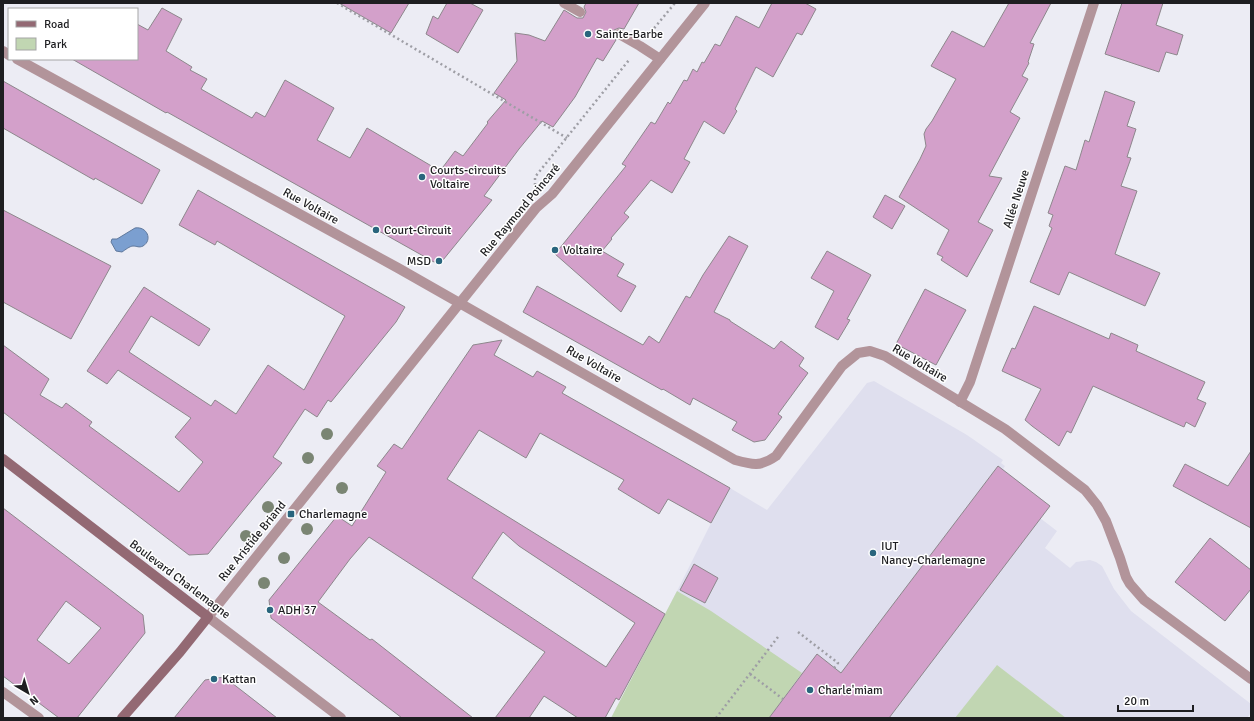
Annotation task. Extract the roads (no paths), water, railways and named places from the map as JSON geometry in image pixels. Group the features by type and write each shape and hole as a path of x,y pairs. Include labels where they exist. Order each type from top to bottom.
{"main road":[{"name":"Boulevard Charlemagne","path":"3,459 208,617"},
{"name":"Rue Aristide Briand","path":"122,718 180,652 208,617"}],"street":[{"path":"564,3 580,12"},
{"name":"Rue Raymond Poincaré","path":"355,434 536,208 552,194 704,3"},
{"name":"Allée Neuve","path":"960,402 970,382 1094,3"},
{"path":"619,34 660,59"},
{"name":"Rue Voltaire","path":"19,60 459,303 734,460 752,465 766,463 776,456 842,366 858,353 870,351 885,356 1005,429 1076,482 1085,490 1097,505 1106,521 1126,577 1144,600 1251,679"},
{"name":"Rue Aristide Briand","path":"208,617 355,434"},
{"name":"Boulevard Charlemagne","path":"208,617 341,718"},
{"path":"3,692 39,718"}],"water":[{"path":"135,228 143,229 145,231 148,237 146,243 140,247 130,247 122,252 116,251 111,242 112,239 117,239"}],"place":[{"name":"Sainte-Barbe","path":"588,34"},
{"name":"Courts-circuits Voltaire","path":"422,177"},
{"name":"Court-Circuit","path":"376,230"},
{"name":"Voltaire","path":"555,250"},
{"name":"MSD","path":"439,261"},
{"name":"Charlemagne","path":"291,514"},
{"name":"IUT Nancy-Charlemagne","path":"873,553"},
{"name":"ADH 37","path":"270,610"},
{"name":"Kattan","path":"214,679"},
{"name":"Charle'miam","path":"810,690"}]}
